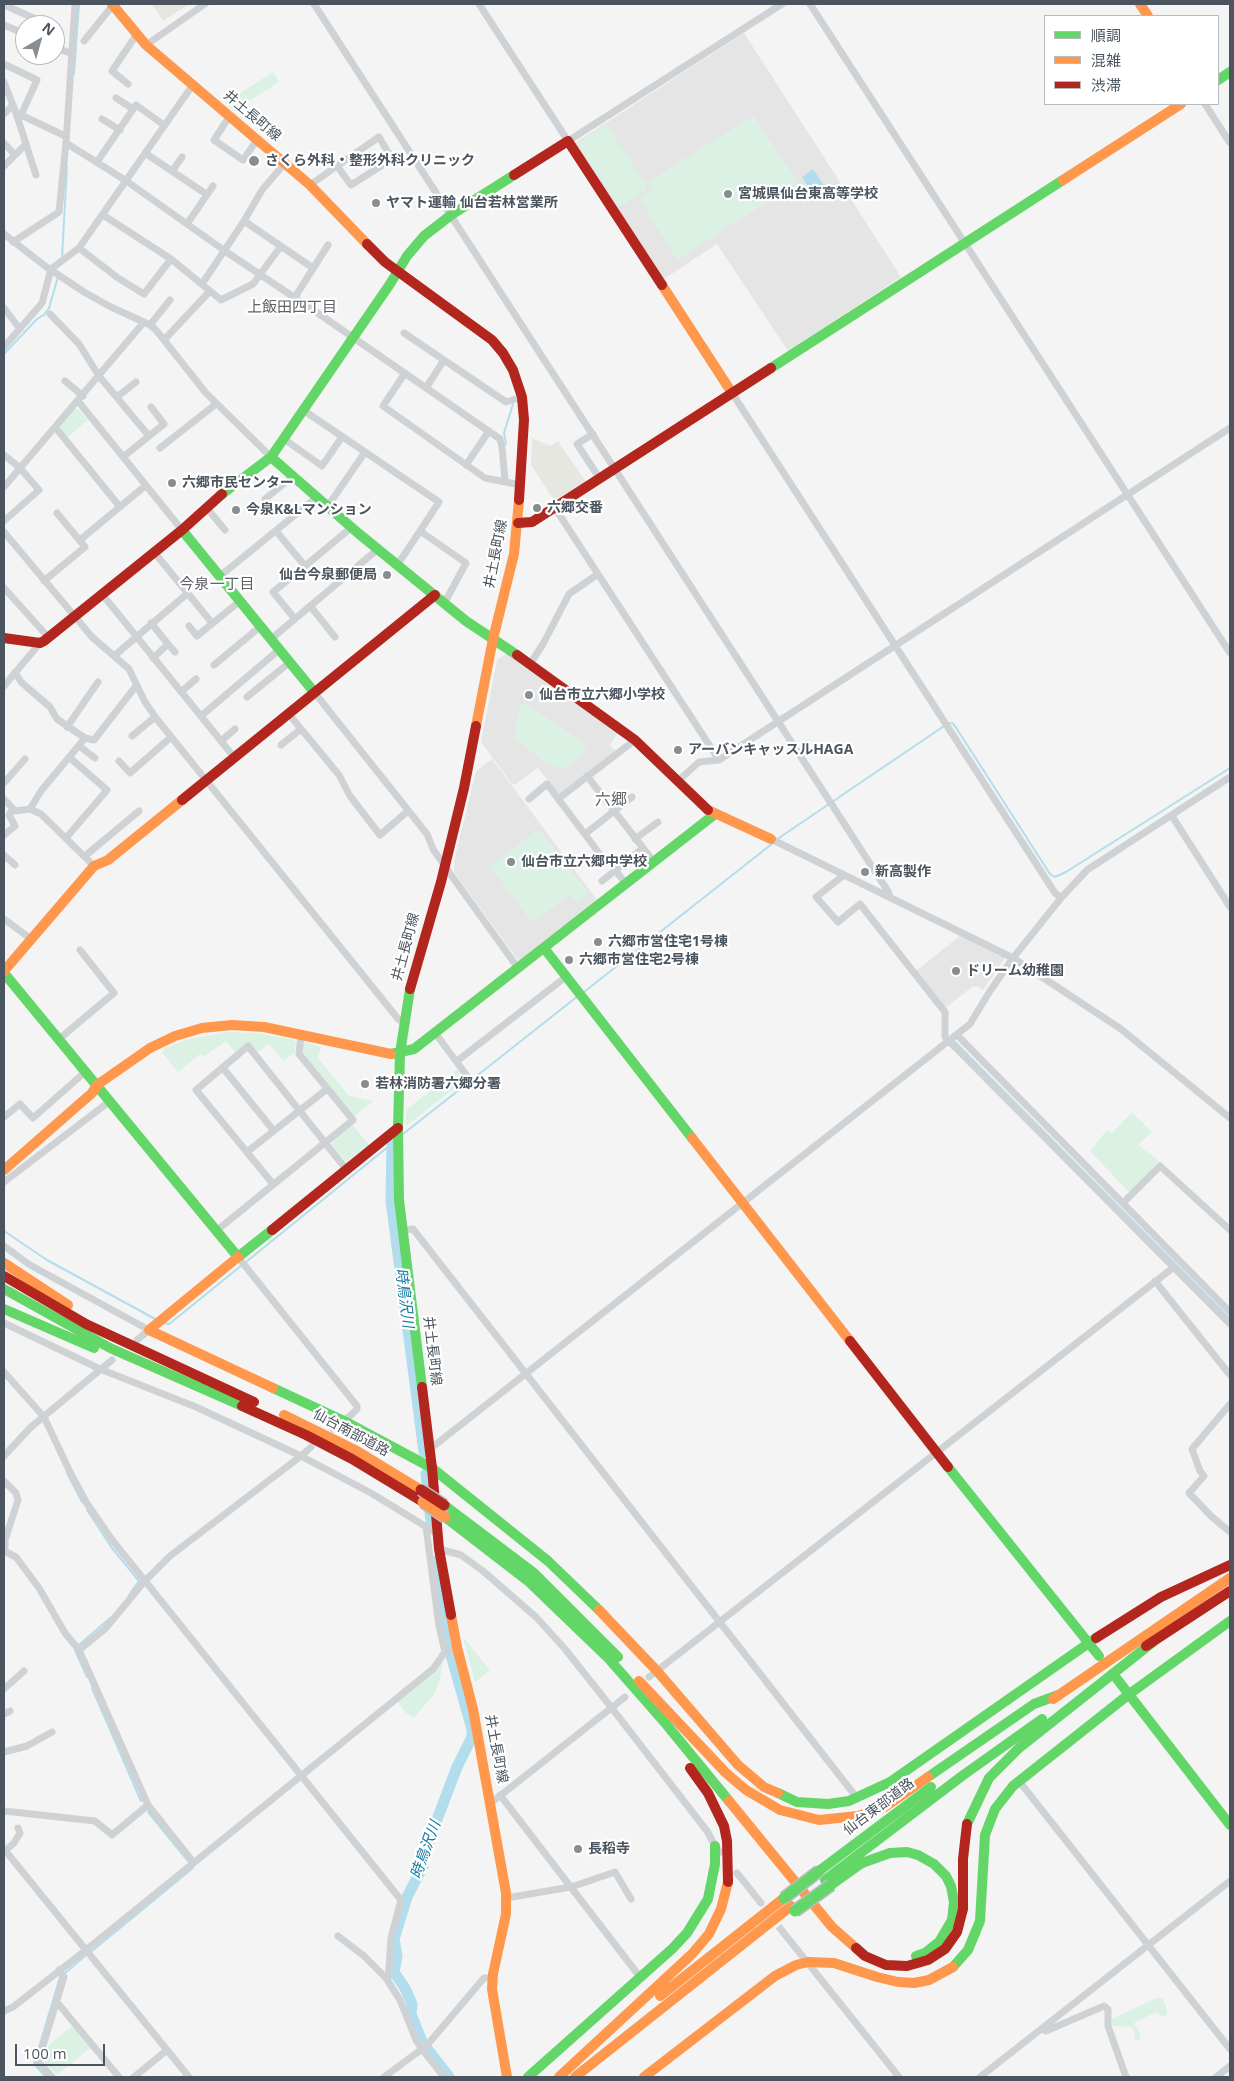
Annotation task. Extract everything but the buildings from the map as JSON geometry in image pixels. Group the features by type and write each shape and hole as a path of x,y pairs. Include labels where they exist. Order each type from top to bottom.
{"main road":[{"name":"井土長町線","path":"112,4 146,45 310,185 376,255 492,340 503,353 513,370 522,397 524,420 521,485 514,554 493,639 464,788 445,866 412,980 400,1054 399,1135 399,1200 430,1449 439,1549 457,1647 473,1709 491,1803 506,1898 506,1914 492,1978 508,2077"},
{"path":"1140,4 1147,15"},
{"path":"1219,79 1230,72"},
{"path":"518,524 532,522 556,508 1179,105"},
{"path":"4,638 44,640 182,530 206,507 271,457 407,256 424,236 451,215 568,141 732,394"},
{"path":"271,457 378,549 466,621 530,664 635,740 714,814 775,841"},
{"path":"182,530 314,692"},
{"path":"241,1261 4,972 94,866 108,860 314,692 440,599"},
{"path":"4,1170 92,1093 97,1085 150,1048 175,1036 202,1028 264,1027 383,1053 400,1054 414,1049 714,814"},
{"path":"544,948 1099,1656"},
{"path":"4,1160 87,1087 97,1085"},
{"path":"399,1135 346,1169 241,1261 156,1324 432,1468 548,1561 587,1597 726,1773 746,1790 780,1810 820,1820 858,1816 885,1807 1034,1704 1058,1695"},
{"path":"4,1263 142,1351"},
{"name":"仙台南部道路","path":"4,1276 58,1309 142,1351 314,1429 357,1451 421,1490 528,1580 593,1644"},
{"name":"仙台南部道路","path":"4,1289 110,1348 265,1415 352,1459 423,1502 445,1511 499,1545 534,1574 596,1633 649,1677"},
{"path":"4,1309 132,1364 206,1390"},
{"path":"649,1677 738,1765 764,1786 797,1802 828,1804 857,1798 890,1782 1088,1643 1161,1597 1230,1565"},
{"name":"仙台東部道路","path":"825,1878 962,1776 1222,1592 1230,1578"},
{"name":"仙台東部道路","path":"559,2077 790,1905 1058,1695 1222,1592"},
{"path":"644,2077 775,1976 796,1965 808,1962 834,1963 877,1977 898,1982 914,1983 929,1980 953,1967 968,1950 980,1920 985,1835 995,1809 1012,1786 1128,1695 1230,1621"},
{"path":"593,1644 609,1659 666,1724 842,1937 865,1956 876,1962 907,1966 918,1965 937,1956 951,1942 957,1932 963,1909 965,1830 968,1816 989,1778 1026,1742 1153,1642"},
{"path":"559,2077 673,1974 700,1946 709,1934 721,1909 729,1868 724,1826 708,1793 593,1644"},
{"path":"649,1677 661,1710 807,1886 845,1930 864,1947 873,1952 891,1957 917,1956 925,1953 939,1942 952,1920 954,1902 951,1886 941,1870 918,1855 899,1852 871,1858 825,1878"},
{"path":"1116,1679 1230,1825"},
{"path":"528,2077 672,1949 687,1933 708,1899 713,1882 718,1849"},
{"name":"仙台東部道路","path":"575,2077 790,1905"}],"street":[{"path":"13,242 59,212 68,142 75,4"},
{"path":"84,41 112,4"},
{"path":"146,45 205,4"},
{"path":"314,4 890,893 889,897"},
{"path":"479,4 568,141 782,4"},
{"path":"810,4 1230,653"},
{"path":"4,5 27,15"},
{"path":"128,84 112,71 137,34"},
{"path":"65,51 72,54"},
{"path":"4,66 6,65 37,80 17,111 4,114"},
{"path":"4,82 17,111 36,175"},
{"path":"4,347 42,303 51,269 79,248 192,86"},
{"path":"116,98 133,109"},
{"path":"98,162 136,105 164,125"},
{"path":"1206,105 1230,143"},
{"path":"17,111 126,180 225,251 354,337 500,439 505,480"},
{"path":"229,117 214,140 243,160 257,140"},
{"path":"102,119 120,130"},
{"path":"310,185 337,166 379,137 392,159 351,185 337,166"},
{"path":"4,143 15,155"},
{"path":"4,166 26,144"},
{"path":"145,154 173,170 206,194"},
{"path":"173,170 182,157"},
{"path":"202,284 225,251 262,190 285,163"},
{"path":"187,224 213,186"},
{"path":"103,215 171,259 221,300 253,284 281,246"},
{"path":"244,221 313,268"},
{"path":"4,234 51,269 109,306 147,323 164,340 216,404 271,457"},
{"path":"294,297 328,245"},
{"path":"79,248 118,278 144,294 171,259"},
{"path":"164,340 210,291"},
{"path":"4,487 99,376 170,300"},
{"path":"4,308 20,329"},
{"path":"50,314 79,344 99,376 149,436"},
{"path":"404,333 506,402 522,397"},
{"path":"426,388 444,360"},
{"path":"405,373 382,406 485,478 505,480 521,485"},
{"path":"66,381 145,486 182,530"},
{"path":"116,397 136,382"},
{"path":"732,394 1061,898"},
{"path":"160,448 216,404"},
{"path":"123,457 164,424 151,407"},
{"path":"304,410 439,502 398,564"},
{"path":"55,427 120,507"},
{"path":"679,780 699,762 719,760 1230,428"},
{"path":"466,465 489,431"},
{"path":"593,434 577,444 600,479"},
{"path":"284,439 322,466 342,437"},
{"path":"328,506 365,452"},
{"path":"4,454 20,468 39,490 4,521"},
{"path":"265,500 294,476"},
{"path":"80,540 145,486"},
{"path":"220,576 318,497"},
{"path":"206,507 225,530"},
{"path":"556,508 719,760"},
{"path":"44,581 86,547 57,513"},
{"path":"295,619 274,592 352,527"},
{"path":"276,531 305,566"},
{"path":"420,531 466,563 440,599"},
{"path":"5,535 92,637 128,669 155,717 399,1020 405,1020"},
{"path":"271,638 378,549"},
{"path":"154,552 212,623"},
{"path":"530,664 543,644 569,594 598,574"},
{"path":"4,588 7,598 44,640 4,686"},
{"path":"114,656 188,593"},
{"path":"102,594 234,757"},
{"path":"189,626 198,636 240,601"},
{"path":"311,606 335,637"},
{"path":"152,623 176,652"},
{"path":"214,665 261,626"},
{"path":"153,658 168,644"},
{"path":"201,716 280,649"},
{"path":"247,697 290,662"},
{"path":"16,672 20,682 50,707 57,719 85,738 94,740 136,686"},
{"path":"181,692 196,679"},
{"path":"67,727 98,682"},
{"path":"314,692 427,834 433,849 518,968"},
{"path":"288,713 338,775 350,796 380,835 408,811"},
{"path":"132,736 155,717"},
{"path":"221,741 235,729"},
{"path":"281,745 301,729"},
{"path":"119,761 130,773 171,737"},
{"path":"30,809 41,791 85,738"},
{"path":"558,799 635,740"},
{"path":"79,746 95,758"},
{"path":"66,838 107,790 69,757"},
{"path":"4,783 25,759"},
{"path":"586,776 654,862"},
{"path":"430,1449 970,1024 1013,958 1061,898 1087,870 1230,777"},
{"path":"529,799 548,784 599,853"},
{"path":"585,834 632,797"},
{"path":"4,800 15,826 4,835"},
{"path":"9,814 15,811 30,809 41,814 94,866"},
{"path":"84,856 139,811"},
{"path":"1172,816 1230,907"},
{"path":"635,839 658,822"},
{"path":"775,841 1013,958 1121,1029 1230,1118"},
{"path":"602,881 643,848"},
{"path":"4,854 15,865"},
{"path":"616,871 626,884"},
{"path":"844,874 816,897 838,922 860,904 945,1012 945,1037 953,1038 1123,1203 1230,1312"},
{"path":"4,918 31,939"},
{"path":"59,1039 114,993 80,950"},
{"path":"457,1061 567,976"},
{"path":"435,1033 468,1076"},
{"path":"216,1231 353,1120 299,1054 301,1034"},
{"path":"953,1038 1230,1324"},
{"path":"273,1184 196,1090 248,1046 346,1169"},
{"path":"223,1068 274,1131"},
{"path":"4,1118 20,1104 33,1118 85,1072"},
{"path":"247,1152 327,1089"},
{"path":"4,1182 110,1101"},
{"path":"1123,1203 1160,1166 1230,1230"},
{"path":"402,1230 413,1229 857,1798"},
{"path":"4,1246 30,1265 156,1324 137,1340"},
{"path":"241,1261 357,1406 357,1409 333,1429"},
{"path":"649,1677 1174,1267"},
{"path":"1155,1281 1230,1375"},
{"path":"4,1323 100,1369 196,1408 301,1456 371,1492 438,1534"},
{"path":"4,1456 44,1417 112,1360"},
{"path":"4,1372 44,1417 86,1502 144,1582 302,1775 401,1900 391,1938 388,1981"},
{"path":"1230,1404 1192,1449 1200,1471 1204,1476 1189,1493 1211,1516 1230,1532"},
{"path":"79,1650 105,1628 144,1582 170,1556 311,1447"},
{"path":"4,1481 16,1493 18,1500 5,1540 4,1550 16,1557 39,1588 65,1633 79,1650 148,1805 193,1862"},
{"path":"426,1527 439,1626 445,1652"},
{"path":"439,1549 461,1555 536,1617 565,1649 707,1831 718,1849"},
{"path":"4,2010 13,2007 86,1950 433,1669 445,1652 457,1647"},
{"path":"4,1689 24,1671"},
{"path":"491,1803 625,1697"},
{"path":"4,1752 27,1746 52,1732"},
{"path":"1019,1781 1230,2049"},
{"path":"500,1795 640,1977"},
{"path":"4,1811 95,1821 112,1835 148,1805"},
{"path":"18,1828 20,1833 14,1843 4,1850 189,2077"},
{"path":"506,1898 571,1887 614,1872 632,1900"},
{"path":"737,1873 761,1904"},
{"path":"980,2077 1230,1882"},
{"path":"783,1932 899,2077"},
{"path":"338,1936 364,1956 388,1981 400,2000 416,2040 444,2077"},
{"path":"52,2077 38,2062 64,1977 59,1970"},
{"path":"384,2077 428,2044 484,1978 492,1978"},
{"path":"56,2002 119,2077"},
{"path":"1042,2029 1046,2030 1104,2006 1108,2009 1108,2026 1126,2077"},
{"path":"134,2077 167,2050"},
{"path":"1216,2077 1230,2066"}],"shaded area":[{"path":"152,4 190,4 163,21"},
{"name":"宮城県仙台東高等学校","path":"744,33 901,277 788,351 717,244 664,279 575,143"},
{"path":"532,438 550,446 558,441 586,482 555,502 531,465"},
{"name":"仙台市立六郷小学校","path":"508,653 619,731 610,745 616,751 559,795 538,768 516,784 512,784 481,742 497,660"},
{"name":"仙台市立六郷中学校","path":"492,759 597,900 521,961 517,959 454,872 455,857 476,771"},
{"name":"ドリーム幼稚園","path":"961,935 1004,955 1005,958 983,990 978,986 972,987 944,1009 916,971"}],"green space":[{"path":"273,72 279,82 234,111 225,103"},
{"path":"754,116 798,182 677,260 639,198 652,189 647,182"},
{"path":"606,124 647,186 645,191 619,207 578,145"},
{"path":"74,409 78,409 88,420 68,437 60,428 60,425"},
{"path":"524,702 587,745 568,770 547,764 515,739 518,710"},
{"path":"536,831 543,834 589,894 577,904 570,895 536,920 530,920 490,866"},
{"path":"228,1032 255,1033 293,1039 296,1043 295,1052 283,1061 269,1044 257,1053 247,1042 235,1052 226,1041 203,1057 200,1054 178,1072 162,1052 165,1048 189,1039"},
{"path":"305,1042 321,1047 318,1058 349,1096 373,1101 353,1117 301,1053 301,1044"},
{"path":"458,1069 466,1079 406,1126 406,1110"},
{"path":"1132,1112 1152,1132 1138,1145 1159,1161 1130,1193 1090,1151 1107,1130 1112,1133"},
{"path":"352,1124 369,1145 346,1162 332,1145 332,1141"},
{"path":"463,1637 490,1670 475,1682"},
{"path":"443,1662 435,1693 414,1718 406,1713 397,1701"},
{"path":"1162,1998 1166,2006 1167,2015 1161,2016 1156,2012 1134,2023 1141,2035 1138,2041 1134,2039 1135,2033 1131,2027 1113,2026 1112,2019 1154,1999"},
{"path":"73,2025 90,2048 57,2075 43,2061 49,2045"}],"water":[{"path":"813,169 826,188 813,195 802,177"}],"waterway":[{"path":"74,74 79,4"},
{"path":"62,258 67,166"},
{"path":"4,354 49,308 58,277"},
{"path":"506,444 504,433 513,404"},
{"path":"948,724 952,723 955,726 1050,874 1055,877 1066,872 1230,768"},
{"path":"776,840 944,726"},
{"path":"584,992 773,843"},
{"path":"403,1134 578,996"},
{"path":"954,1041 1230,1319"},
{"path":"246,1262 394,1142"},
{"name":"時鳥沢川","path":"392,1144 391,1201 424,1452"},
{"path":"4,1231 47,1260 157,1320"},
{"path":"163,1323 169,1324 242,1265"},
{"path":"67,1473 82,1502"},
{"name":"時鳥沢川","path":"426,1474 431,1521"},
{"path":"87,1510 112,1548 139,1581 129,1595"},
{"name":"時鳥沢川","path":"436,1561 448,1645"},
{"path":"79,1645 110,1618"},
{"path":"75,1650 87,1677"},
{"name":"時鳥沢川","path":"423,2044 411,2014 412,2004 405,1988 394,1972 397,1956 394,1939 407,1897 423,1866 425,1851 457,1767 472,1737 472,1729 451,1655"},
{"path":"92,1688 141,1801"},
{"path":"148,1812 188,1861"},
{"path":"92,1951 193,1868"},
{"path":"65,1973 85,1956"},
{"path":"46,2077 34,2064 60,1977"},
{"name":"時鳥沢川","path":"428,2050 449,2077"}],"tunnel":[{"path":"772,1918 783,1932"}],"traffic: fast":[{"path":"1219,79 1230,72"},
{"path":"222,494 271,457 390,284 407,256 424,236 451,215 514,175"},
{"path":"771,368 1063,180"},
{"path":"271,457 358,533 466,621 517,655"},
{"path":"182,530 314,692"},
{"path":"391,1054 414,1049 715,814"},
{"path":"544,948 692,1138"},
{"path":"4,973 238,1257 272,1230"},
{"path":"410,989 400,1053 399,1200 422,1387"},
{"path":"4,1289 110,1348 242,1406"},
{"path":"4,1309 94,1348"},
{"path":"273,1388 344,1421 432,1468 548,1561 599,1610"},
{"path":"948,1467 1099,1656"},
{"path":"444,1505 534,1573 618,1657"},
{"path":"445,1517 528,1581 609,1659 666,1724 729,1801"},
{"path":"953,1967 968,1950 980,1921 985,1835 995,1809 1013,1786 1128,1695 1230,1621"},
{"path":"778,1793 797,1802 828,1804 849,1801 890,1782 1096,1638"},
{"path":"967,1824 989,1778 1019,1748 1153,1642"},
{"path":"1117,1679 1230,1825"},
{"path":"928,1777 1034,1704 1058,1695"},
{"path":"825,1880 962,1776 1042,1719"},
{"path":"819,1871 931,1787"},
{"path":"528,2077 672,1949 687,1933 708,1899 715,1864 715,1846"},
{"path":"831,1885 862,1863 890,1853 907,1852 918,1855 934,1864 946,1876 951,1886 954,1902 952,1920 939,1942 925,1953 916,1956"},
{"path":"784,1898 819,1871"},
{"path":"795,1911 831,1885"}],"traffic: slow":[{"path":"112,4 146,45 310,185 367,244"},
{"path":"1140,4 1147,15"},
{"path":"1063,180 1179,105"},
{"path":"662,285 732,393"},
{"path":"476,726 493,639 514,554 519,500"},
{"path":"4,971 94,866 108,860 182,800"},
{"path":"708,810 771,839"},
{"path":"97,1085 150,1048 175,1036 202,1028 232,1025 264,1027 391,1054"},
{"path":"4,1170 92,1093 97,1085"},
{"path":"692,1138 850,1341"},
{"path":"238,1257 149,1330 273,1388"},
{"path":"4,1263 68,1305"},
{"path":"284,1415 357,1451 421,1490"},
{"path":"423,1502 445,1517"},
{"path":"1053,1699 1230,1578"},
{"path":"599,1610 657,1671 738,1765 764,1787 778,1793"},
{"path":"451,1615 473,1709 506,1893 506,1914 493,1974 492,1989 507,2077"},
{"path":"639,1681 726,1773 746,1790 780,1810 819,1820 858,1816 885,1807 928,1777"},
{"path":"729,1801 832,1927 856,1948"},
{"path":"559,2077 692,1954 709,1934 721,1909 728,1882"},
{"path":"660,1996 784,1898"},
{"path":"575,2077 791,1906"},
{"path":"644,2077 775,1976 796,1965 808,1962 834,1963 877,1977 898,1982 914,1983 929,1980 953,1967"}],"traffic: jam":[{"path":"514,175 568,141 662,285"},
{"path":"367,244 385,262 492,340 503,353 513,370 522,397 524,420 519,500"},
{"path":"518,523 532,522 771,368"},
{"path":"4,638 40,643 44,641 182,530 222,494"},
{"path":"182,800 435,595"},
{"path":"517,655 635,740 708,810"},
{"path":"410,989 441,882 464,788 476,726"},
{"path":"272,1230 398,1128"},
{"path":"4,1276 86,1324 254,1402"},
{"path":"850,1341 948,1467"},
{"path":"422,1387 439,1549 451,1615"},
{"path":"242,1406 306,1435 352,1459 423,1502"},
{"path":"421,1490 444,1505"},
{"path":"1096,1638 1161,1597 1230,1565"},
{"path":"1146,1646 1230,1591"},
{"path":"690,1768 708,1793 724,1826 727,1841 728,1882"},
{"path":"856,1948 865,1956 886,1965 907,1966 928,1960 945,1949 957,1932 963,1909 963,1859 967,1824"}],"place":[{"name":"さくら外科・整形外科クリニック","path":"254,161"},
{"name":"宮城県仙台東高等学校","path":"728,194"},
{"name":"ヤマト運輸 仙台若林営業所","path":"376,203"},
{"name":"六郷市民センター","path":"172,483"},
{"name":"六郷交番","path":"537,508"},
{"name":"今泉K&Lマンション","path":"236,510"},
{"name":"仙台今泉郵便局","path":"387,575"},
{"name":"仙台市立六郷小学校","path":"529,695"},
{"name":"アーバンキャッスルHAGA","path":"678,750"},
{"name":"仙台市立六郷中学校","path":"511,862"},
{"name":"新高製作","path":"865,872"},
{"name":"六郷市営住宅1号棟","path":"598,942"},
{"name":"六郷市営住宅2号棟","path":"569,960"},
{"name":"ドリーム幼稚園","path":"956,971"},
{"name":"若林消防署六郷分署","path":"365,1084"},
{"name":"長稻寺","path":"578,1849"}],"district":[{"name":"上飯田四丁目","path":"292,308"},
{"name":"今泉一丁目","path":"217,585"},
{"name":"六郷","path":"611,800"}]}
